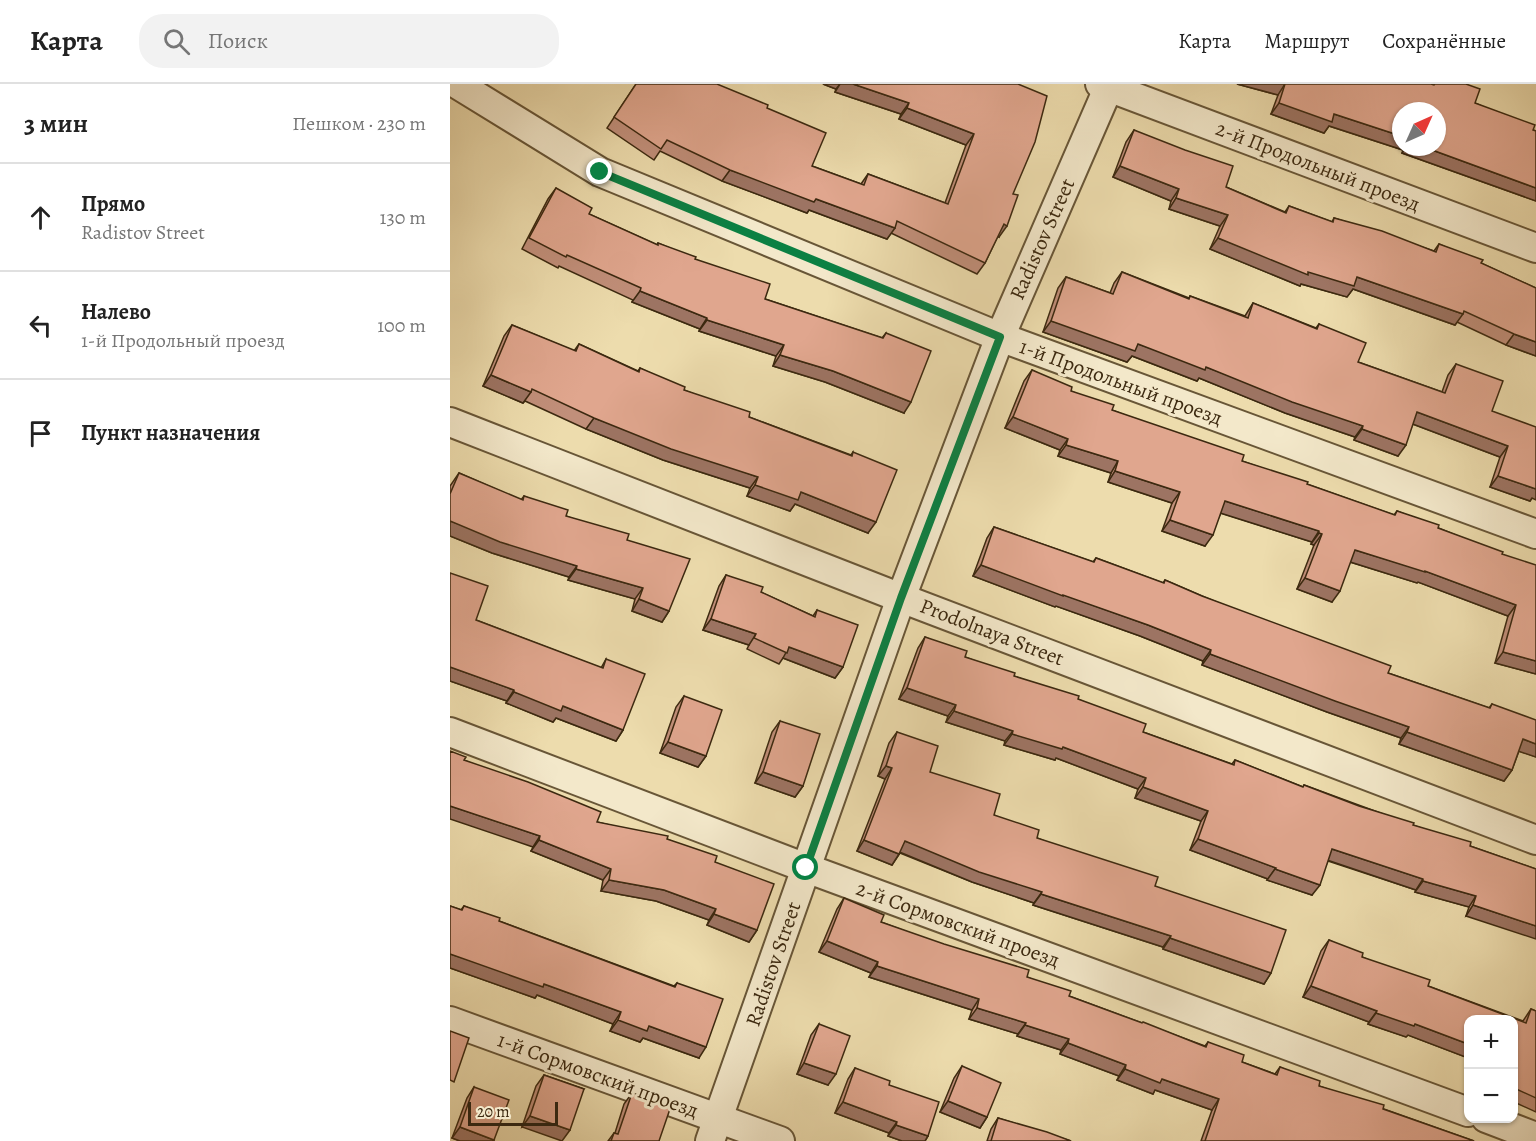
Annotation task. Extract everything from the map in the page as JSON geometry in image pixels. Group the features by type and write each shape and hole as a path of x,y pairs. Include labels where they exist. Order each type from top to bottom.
{"street":[{"name":"1-й Продольный проезд","path":"457,84 600,172 1000,337 1536,534"},
{"name":"Radistov Street","path":"714,1130 901,598 1000,337 1106,85"},
{"name":"2-й Продольный проезд","path":"1106,85 1536,248"},
{"name":"Prodolnaya Street","path":"450,422 901,598 1536,840"},
{"name":"2-й Сормовский проезд","path":"450,732 806,868 1464,1111"},
{"name":"1-й Сормовский проезд","path":"450,1021 714,1130 780,1141"},
{"path":"1497,1123 1536,1137"}],"building":[{"path":"636,84 717,84 826,133 812,166 864,185 868,174 948,204 974,134 907,108 909,103 853,84 1018,84 1047,96 1035,142 1013,194 1018,195 1007,226 1004,224 985,263 897,221 895,228 816,199 814,202 730,170 667,140 661,149 614,117"},
{"path":"1285,84 1466,84 1480,89 1475,103 1535,125 1533,130 1536,131 1536,188 1446,155 1446,102 1392,102 1392,133 1334,114 1332,122 1279,103"},
{"path":"1134,130 1233,166 1226,187 1286,213 1289,206 1333,222 1334,218 1382,231 1436,252 1439,244 1483,260 1481,263 1536,288 1536,342 1464,311 1463,314 1357,277 1354,286 1308,272 1308,275 1218,238 1228,215 1176,198 1179,189 1120,166"},
{"path":"556,188 592,208 589,214 658,245 658,243 696,257 695,259 770,284 765,299 883,338 886,333 931,351 911,402 833,371 780,355 784,345 707,320 707,318 640,291 641,288 567,255 566,257 529,238"},
{"path":"1122,272 1189,299 1190,296 1248,318 1253,303 1317,329 1319,324 1366,343 1358,362 1445,393 1456,364 1503,381 1492,411 1536,427 1536,489 1498,476 1508,446 1417,412 1406,445 1362,429 1363,426 1292,402 1206,367 1205,370 1138,344 1135,351 1051,321 1066,277 1113,294"},
{"path":"512,325 576,351 579,344 639,372 640,368 685,387 684,390 750,412 749,417 852,456 853,452 897,470 876,522 801,492 798,500 755,485 758,477 671,449 594,418 532,389 531,392 491,375"},
{"path":"1032,370 1072,387 1071,391 1114,405 1112,410 1244,455 1242,461 1308,482 1307,484 1395,515 1397,511 1439,525 1438,528 1536,565 1536,661 1503,652 1516,605 1425,571 1355,550 1340,591 1305,578 1322,534 1319,531 1225,501 1213,535 1170,520 1180,492 1115,471 1118,461 1066,445 1068,439 1013,417"},
{"path":"459,473 523,500 524,496 568,510 566,516 629,534 627,540 690,559 669,611 639,599 643,588 576,569 577,566 500,542 450,521 450,494"},
{"path":"994,527 1094,562 1096,558 1164,583 1165,580 1391,666 1388,673 1490,708 1492,704 1536,720 1536,744 1523,739 1512,770 1407,732 1409,727 1210,654 1211,650 1148,625 981,565"},
{"path":"450,573 488,586 476,620 603,668 606,659 645,674 623,730 563,706 561,711 514,692 514,690 450,667"},
{"path":"726,575 763,587 761,592 815,617 817,610 858,625 843,667 789,647 787,653 754,638 756,634 711,619"},
{"path":"925,637 967,651 965,657 1015,673 1014,676 1079,696 1078,699 1146,724 1143,732 1234,765 1235,760 1303,787 1304,785 1359,806 1414,823 1413,825 1471,842 1470,846 1536,869 1536,926 1473,905 1476,896 1423,881 1423,879 1332,849 1320,885 1198,839 1208,811 1143,787 1146,778 1063,747 1062,749 1012,734 1013,731 954,711 956,705 907,688"},
{"path":"684,696 722,710 706,756 668,742"},
{"path":"780,721 820,734 803,786 763,772"},
{"path":"897,732 938,746 930,772 1000,794 994,815 1039,830 1037,838 1158,877 1155,886 1286,930 1271,973 1170,938 1171,936 979,872 905,841 899,854 864,840 892,768 886,766"},
{"path":"450,751 466,757 464,760 528,782 601,812 597,822 668,836 667,839 717,856 715,862 774,884 757,930 714,914 716,909 664,890 609,880 611,869 539,840 540,836 450,806"},
{"path":"844,898 884,915 881,922 1029,970 1027,977 1071,991 1069,996 1206,1047 1208,1042 1244,1055 1242,1062 1277,1075 1280,1067 1320,1081 1319,1086 1384,1105 1383,1109 1474,1141 1205,1141 1219,1099 1162,1079 1160,1083 1125,1069 1126,1065 1068,1043 1069,1039 977,1008 979,999 877,966 878,962 827,941"},
{"path":"450,906 462,910 464,906 500,918 499,921 675,987 677,983 723,999 706,1047 649,1026 647,1031 618,1020 621,1012 450,954"},
{"path":"1329,940 1363,953 1362,957 1430,980 1428,986 1505,1015 1464,1015 1464,1042 1415,1024 1414,1026 1376,1013 1377,1011 1311,986"},
{"path":"1531,1009 1536,1011 1536,1098 1518,1090 1518,1020 1526,1023"},
{"path":"819,1024 850,1036 836,1074 804,1063"},
{"path":"450,1031 469,1038 454,1082 450,1080"},
{"path":"962,1066 1001,1083 987,1117 948,1101"},
{"path":"855,1068 890,1081 889,1085 939,1102 928,1136 843,1102"},
{"path":"544,1075 584,1089 570,1130 530,1116"},
{"path":"474,1087 509,1100 494,1140 460,1127"},
{"path":"632,1093 671,1106 659,1141 611,1141 614,1133 618,1134"},
{"path":"998,1118 1047,1132 1071,1141 991,1141"}],"route":[{"path":"600,172 1000,337 901,598 806,868"}]}
